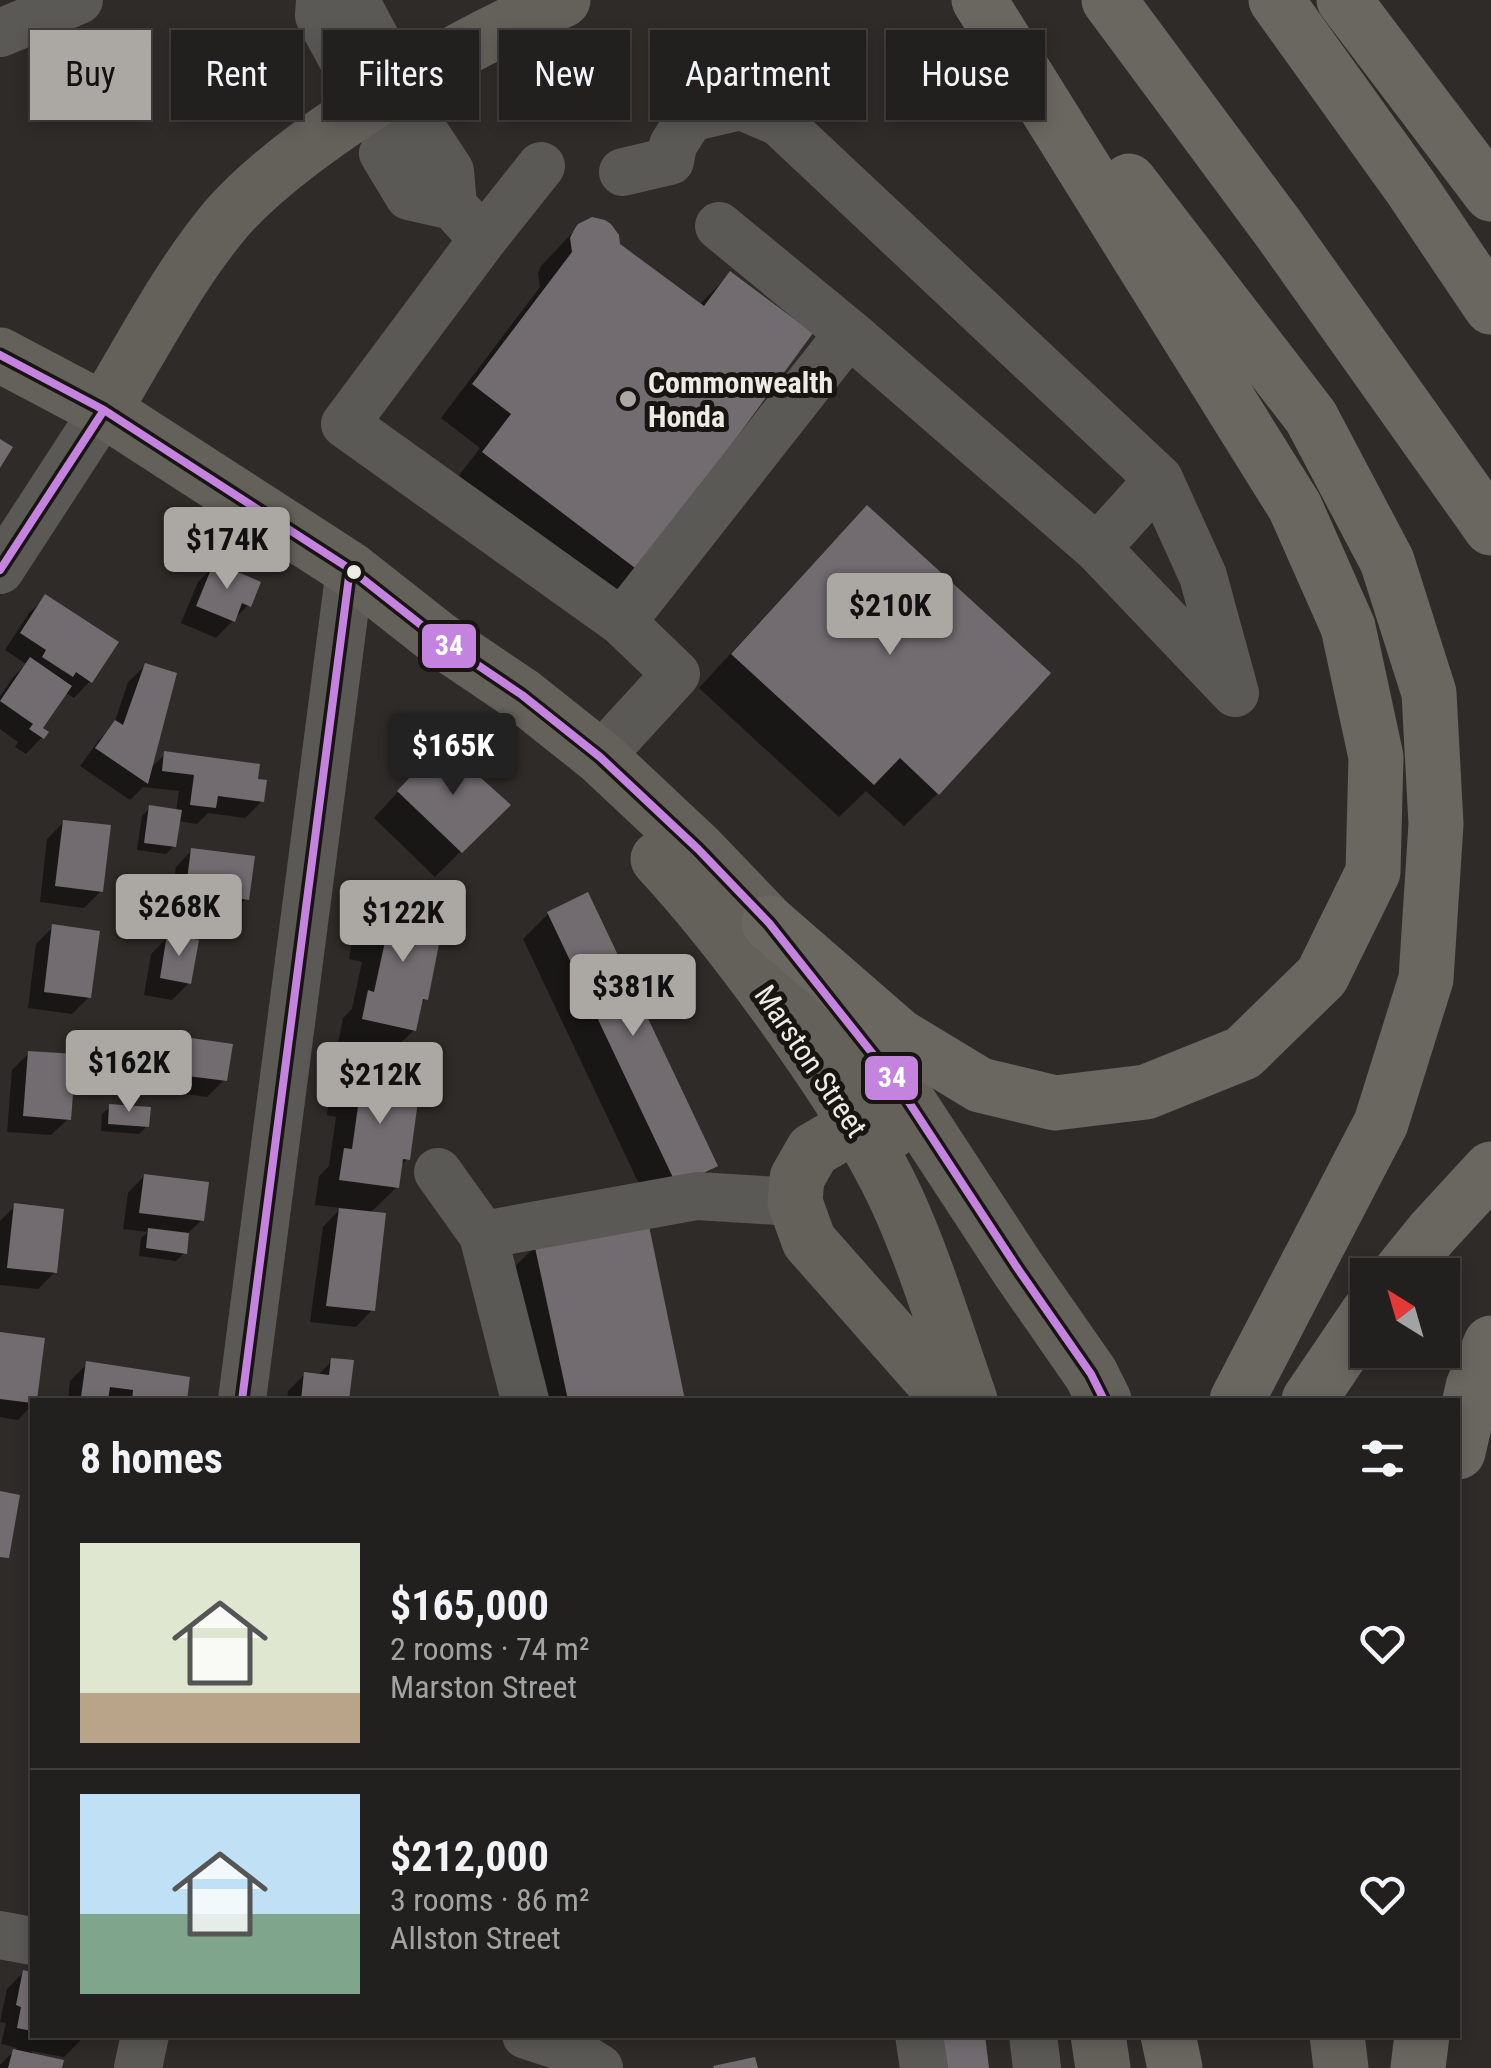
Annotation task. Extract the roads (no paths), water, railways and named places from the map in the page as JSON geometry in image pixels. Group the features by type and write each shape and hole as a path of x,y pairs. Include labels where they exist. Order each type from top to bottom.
{"highway":[{"path":"769,923 899,1036 980,1085 1055,1103 1146,1092 1243,1053 1322,976 1372,872 1376,758 1348,627 1295,506 979,0"},
{"path":"990,0 1310,418 1387,560 1429,693 1436,824 1426,978 1381,1123 1237,1398"},
{"path":"1109,0 1278,228 1491,528"},
{"path":"1276,0 1491,307"},
{"path":"1344,0 1491,194"},
{"path":"1412,1258 1491,1169"},
{"path":"1311,1398 1350,1341"},
{"path":"1460,1443 1473,1387 1491,1343"},
{"path":"1169,2038 1175,2068"},
{"path":"1418,2068 1422,2038"}],"main road":[{"path":"479,39 563,0"},
{"path":"104,410 192,263 228,216 267,179 346,120"},
{"name":"Marston Street","path":"0,354 104,410 350,570 600,757 698,849 769,923 899,1087 1103,1398"},
{"name":"Marston Street","path":"350,570 442,660 574,775 626,826 694,898 766,991 834,1087 897,1201 969,1398"},
{"path":"945,1398 809,1241 794,1202 797,1178 813,1150 856,1125 903,1137 964,1186"},
{"path":"1099,2038 1104,2068"},
{"path":"1337,2038 1341,2068"}],"street":[{"path":"0,33 80,0"},
{"path":"320,0 319,16 327,30"},
{"path":"355,0 371,30"},
{"path":"623,172 670,161 672,145 690,118 741,106 779,122 1159,480 1203,576 1235,693 1097,548 719,226"},
{"path":"409,120 425,133 450,171 468,222"},
{"path":"541,166 468,222 344,424 622,622 676,674 600,757"},
{"path":"622,622 849,334"},
{"path":"0,570 104,410"},
{"path":"1097,548 1159,480"},
{"path":"242,1398 350,570"},
{"path":"438,1172 484,1235 525,1398"},
{"path":"484,1235 697,1196 794,1202"},
{"path":"0,1934 30,1941"},
{"path":"138,2068 145,2038"},
{"path":"535,2038 569,2050 600,2068"},
{"path":"610,2038 615,2068"},
{"path":"920,2038 924,2068"},
{"path":"1032,2038 1037,2068"}],"place":[{"name":"Commonwealth Honda","path":"628,399"}]}
